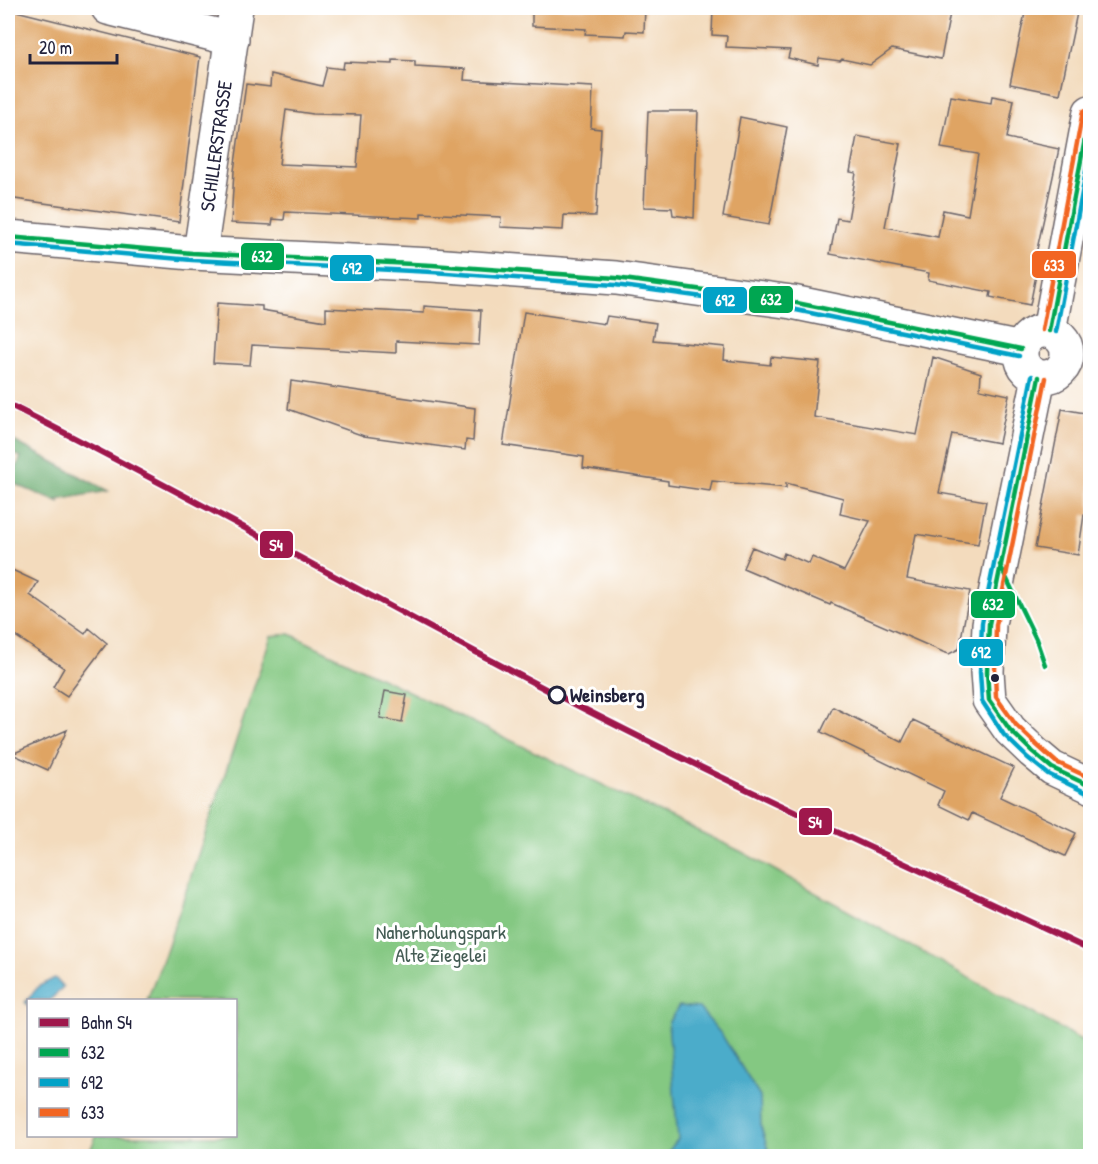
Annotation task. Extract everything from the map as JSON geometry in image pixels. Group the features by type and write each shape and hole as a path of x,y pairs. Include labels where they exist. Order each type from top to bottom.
{"street":[{"name":"SCHILLERSTRASSE","path":"108,8 234,23 200,253"},
{"path":"1049,331 1090,112"},
{"path":"8,237 200,253 432,265 616,278 792,302 1021,349"},
{"path":"1049,331 1059,337 1079,363 1051,376 1039,377 1028,372 1022,361 1021,349 1027,338 1037,332 1049,331"},
{"path":"1039,377 989,624 987,672 989,700 1010,730 1033,752 1052,768 1090,786"}],"green space":[{"path":"8,438 108,491 57,500 60,503 10,482 21,457 8,451"},
{"name":"Naherholungspark Alte Ziegelei","path":"290,634 742,852 1090,1045 1090,1156 88,1156 96,1137 237,1137 237,999 147,999 165,954 271,636"}],"water":[{"path":"55,978 63,987 51,999 28,999 39,986"},
{"path":"679,1006 699,1008 722,1035 760,1097 761,1127 770,1156 665,1156 678,1139 668,1023"}],"building":[{"path":"532,8 645,8 644,32 626,31 625,36 585,34 586,29 532,26"},
{"path":"713,8 951,8 941,59 892,49 870,65 842,59 840,61 819,58 818,65 788,58 790,50 726,47 727,36 712,35"},
{"path":"1026,8 1078,8 1060,94 1010,84"},
{"path":"8,9 200,57 179,222 8,198"},
{"path":"393,60 415,61 415,66 465,69 464,80 593,87 591,128 601,129 596,216 564,215 563,230 500,227 501,217 421,213 421,218 285,212 284,220 273,219 272,225 231,223 234,171 246,84 270,87 271,74 322,86 327,67 343,69 344,62 393,64","holes":["286,110 313,114 361,115 357,167 279,164"]},
{"path":"951,96 991,103 992,96 1014,100 1007,138 1059,149 1036,254 1040,255 1030,305 990,297 991,292 928,280 929,273 830,254 837,218 848,220 856,173 850,172 857,136 901,144 885,227 938,237 943,210 968,215 978,154 941,148"},
{"path":"648,111 698,111 694,218 673,215 672,208 644,207"},
{"path":"740,117 787,127 769,225 723,217"},
{"path":"217,303 262,306 262,310 326,321 326,308 424,313 424,306 481,310 479,345 396,341 396,353 252,345 250,365 213,363"},
{"path":"524,312 605,324 607,316 656,323 653,340 725,347 724,360 770,365 771,357 820,362 814,417 917,435 933,357 981,373 980,389 1009,395 999,443 952,434 939,493 986,501 978,544 916,534 907,579 970,591 959,649 949,654 943,652 831,603 830,605 743,568 752,547 782,559 784,553 809,564 812,557 844,571 870,521 840,514 843,498 786,483 786,488 712,481 710,491 668,485 668,481 583,468 584,457 503,445"},
{"path":"291,381 475,408 473,441 466,440 465,450 364,436 288,409"},
{"path":"1062,409 1090,414 1090,516 1084,515 1078,555 1035,548"},
{"path":"8,568 38,582 30,595 85,634 89,628 107,643 67,696 53,687 64,668 8,631"},
{"path":"385,691 407,695 402,722 380,718"},
{"path":"833,707 902,742 913,720 1014,768 1000,797 1076,833 1065,856 972,813 969,820 938,805 944,791 821,732"},
{"path":"67,730 48,770 12,754"}],"rail line":[{"name":"S4","path":"8,404 623,729 756,794 1090,950"}],"transit line":[{"name":"633","path":"1042,330 1083,111"},
{"name":"632","path":"1049,331 1090,112"},
{"name":"692","path":"1056,332 1090,150"},
{"name":"632","path":"8,237 192,253 432,265 616,278 792,302 1021,349"},
{"name":"692","path":"8,244 192,260 432,272 615,285 791,309 1019,356"},
{"name":"692","path":"1032,376 982,623 980,672 982,701 1004,735 1028,758 1048,774 1087,793"},
{"name":"632","path":"1039,377 989,624 987,672 989,700 1010,730 1033,752 1052,768 1090,786"},
{"name":"633","path":"1046,378 996,625 996,697 1016,725 1056,762 1090,778"},
{"name":"632","path":"1000,565 1036,639 1045,665"}],"place":[{"name":"Weinsberg","path":"557,695"}]}
